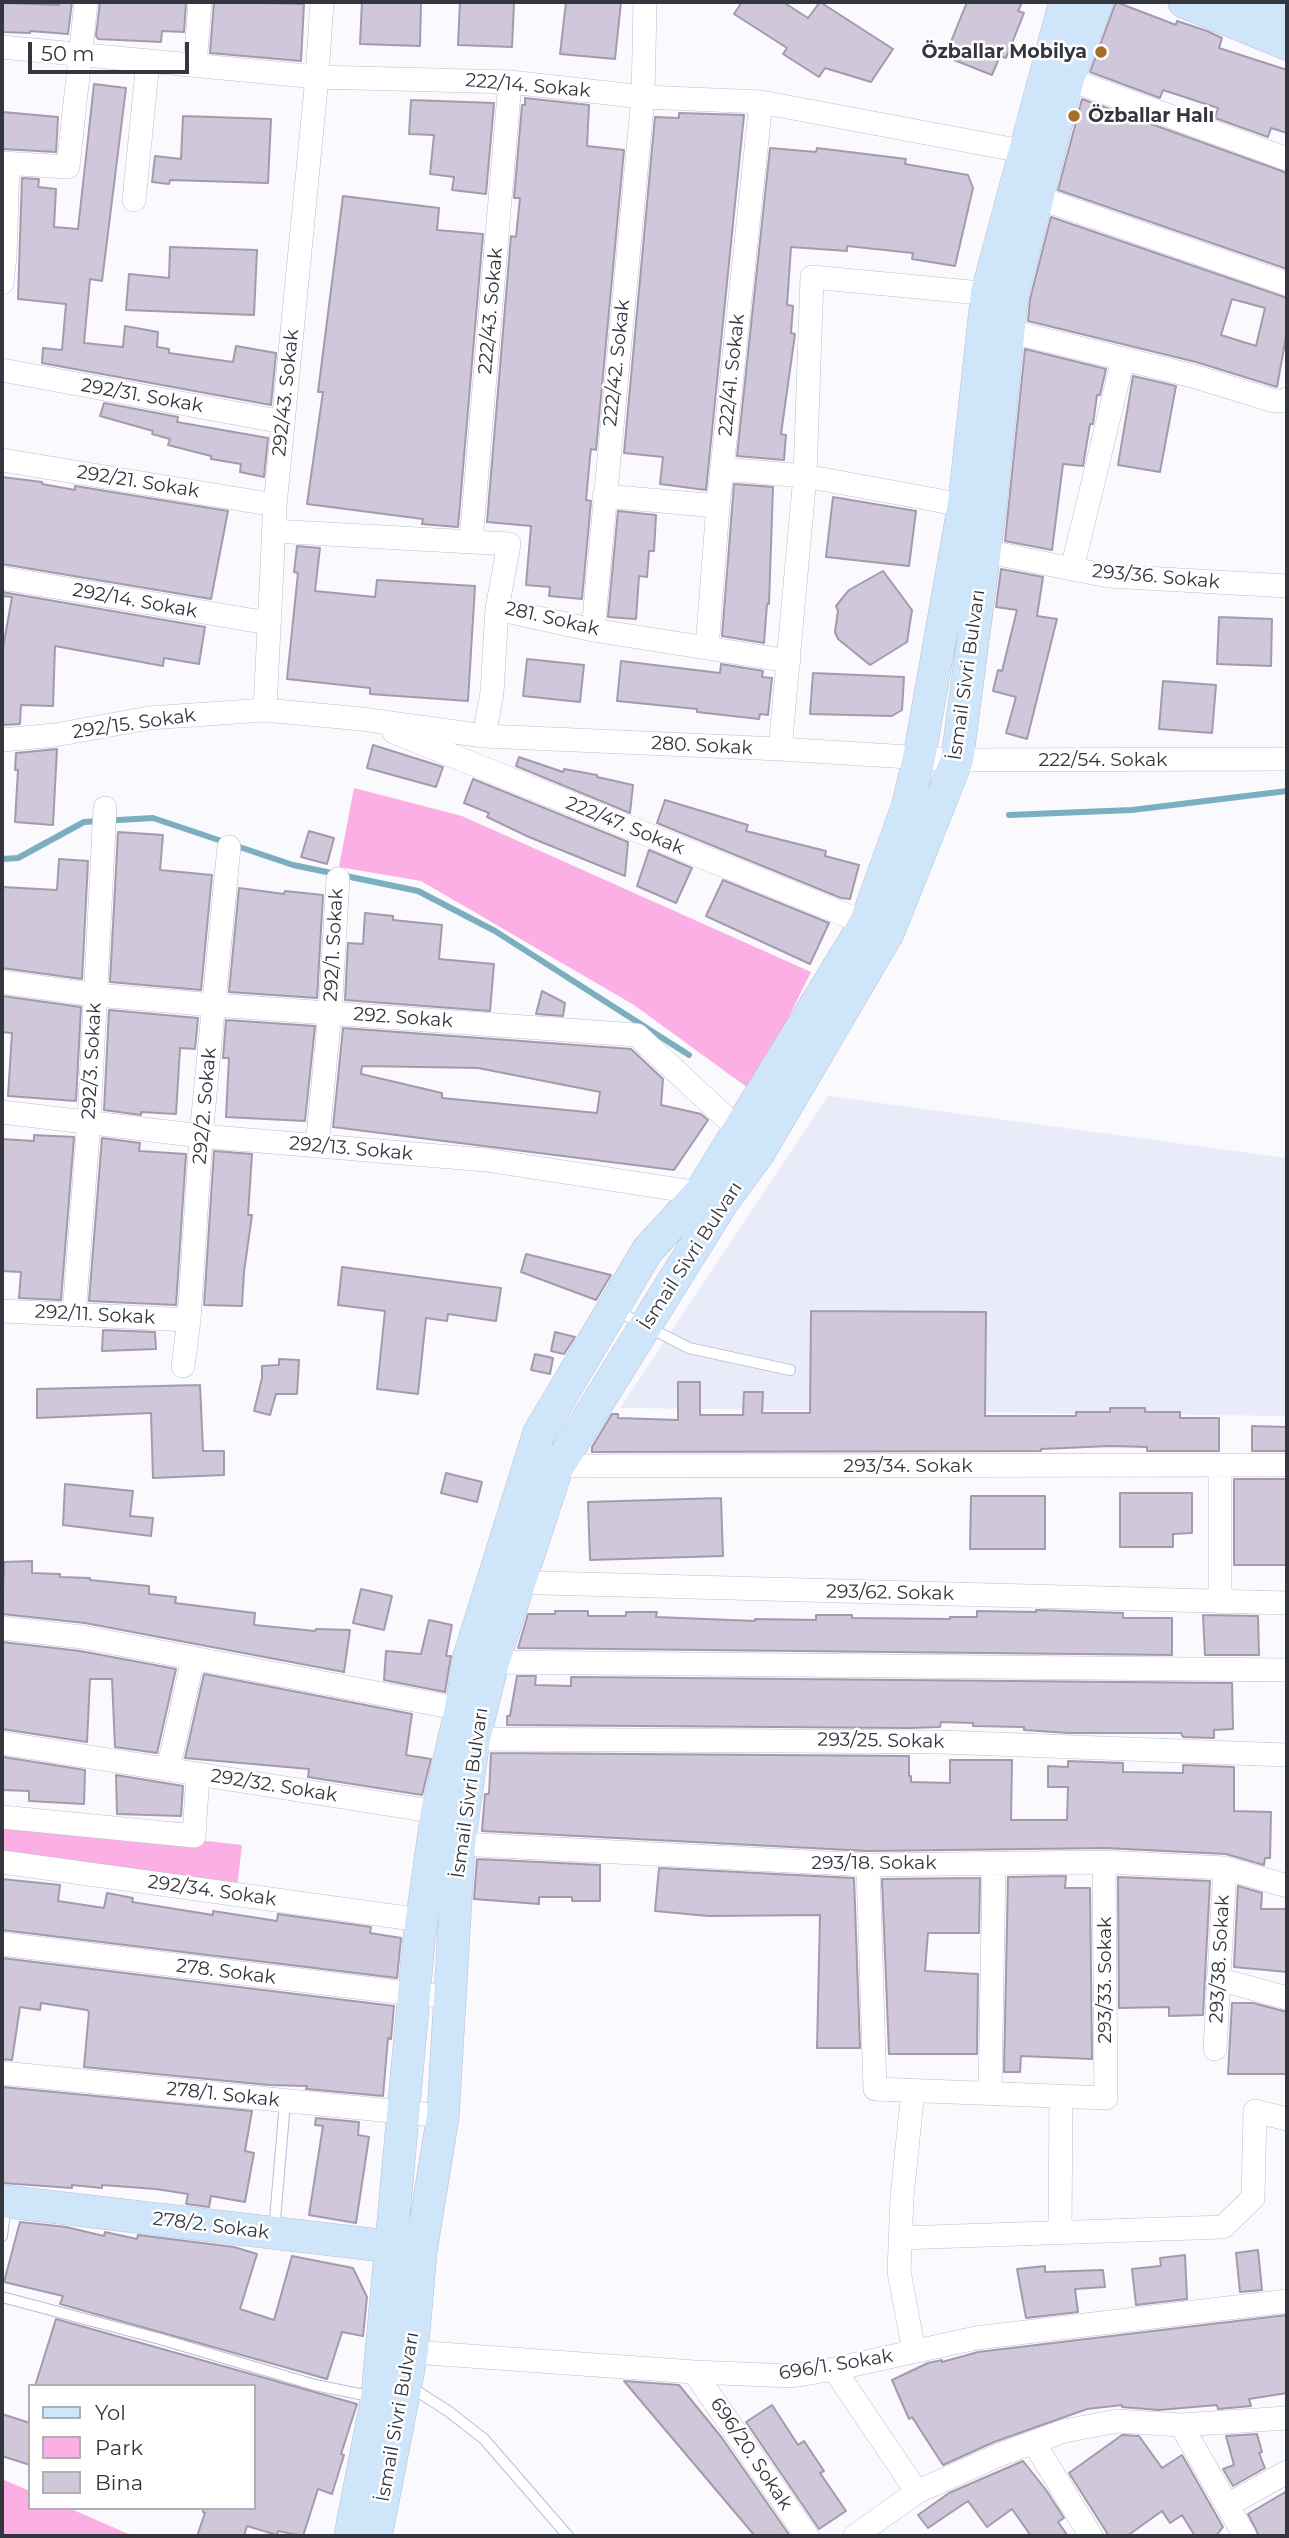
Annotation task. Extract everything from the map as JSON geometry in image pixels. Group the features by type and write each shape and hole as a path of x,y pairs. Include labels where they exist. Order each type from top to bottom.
{"main road":[{"name":"İsmail Sivri Bulvarı","path":"350,2536 377,2398 397,2351 406,2248 404,2114 421,1920 437,1812 470,1657 506,1582 543,1466 646,1325 722,1203 750,1140 877,928 957,760 985,551 977,508 1000,295 1038,154 1065,2"},
{"name":"İsmail Sivri Bulvarı","path":"877,928 977,508 1009,331 1000,295 1039,198 1038,154 1097,2"},
{"path":"1184,2 1287,44"},
{"name":"İsmail Sivri Bulvarı","path":"543,1466 539,1433 647,1251 750,1140"},
{"name":"İsmail Sivri Bulvarı","path":"406,2248 443,2116 459,1844 474,1739 493,1662 506,1582"},
{"name":"278/2. Sokak","path":"4,2202 406,2248"},
{"name":"İsmail Sivri Bulvarı","path":"376,2536 406,2384 397,2351"}],"street":[{"path":"2,283 5,164 68,167 86,2"},
{"path":"195,65 200,2"},
{"name":"292/43. Sokak","path":"265,710 275,505 322,2"},
{"name":"222/42. Sokak","path":"593,630 643,97 645,2"},
{"name":"222/14. Sokak","path":"2,47 317,76 510,82 643,97 761,102 1038,154"},
{"path":"134,200 148,61"},
{"path":"1068,79 1287,159"},
{"name":"222/43. Sokak","path":"471,541 510,82"},
{"name":"222/41. Sokak","path":"708,648 718,506 761,102"},
{"path":"1039,198 1287,284"},
{"path":"780,749 805,476 812,277 1000,295"},
{"path":"1009,331 1193,376 1273,401 1287,399"},
{"name":"293/36. Sokak","path":"1123,359 1072,569 1109,576 1287,586"},
{"name":"292/31. Sokak","path":"2,370 283,422"},
{"name":"292/21. Sokak","path":"2,460 275,505"},
{"path":"722,469 805,476 977,508"},
{"path":"604,496 718,506"},
{"path":"273,531 471,541"},
{"name":"281. Sokak","path":"471,541 509,544 497,609 593,630 789,661"},
{"path":"985,551 1072,569"},
{"name":"292/14. Sokak","path":"2,578 268,623"},
{"path":"484,736 492,693 497,609"},
{"name":"280. Sokak","path":"265,710 362,719 484,736 919,758"},
{"name":"292/15. Sokak","path":"2,740 55,735 149,718 265,710"},
{"name":"222/47. Sokak","path":"362,719 877,928"},
{"name":"222/54. Sokak","path":"919,758 1287,759"},
{"name":"292/3. Sokak","path":"74,1314 89,1121 106,808"},
{"name":"292/2. Sokak","path":"183,1366 189,1320 201,1136 229,847"},
{"name":"292/1. Sokak","path":"317,1146 330,1012 338,879"},
{"name":"292. Sokak","path":"2,982 96,995 215,1005 637,1035 750,1140"},
{"name":"292/13. Sokak","path":"2,1112 201,1136 486,1160 700,1193"},
{"name":"292/11. Sokak","path":"2,1311 189,1320"},
{"path":"1220,1465 1220,1602"},
{"name":"293/34. Sokak","path":"543,1466 1287,1465"},
{"name":"293/62. Sokak","path":"506,1582 1287,1603"},
{"path":"2,1628 82,1637 461,1709"},
{"path":"168,1769 193,1659"},
{"path":"493,1662 1287,1671"},
{"name":"293/25. Sokak","path":"474,1739 941,1742 1287,1755"},
{"path":"2,1743 198,1774"},
{"name":"292/32. Sokak","path":"2,1817 194,1836 198,1774 437,1812"},
{"name":"293/18. Sokak","path":"459,1844 868,1865 1104,1862 1225,1868 1287,1886"},
{"name":"292/34. Sokak","path":"2,1862 421,1920"},
{"name":"293/33. Sokak","path":"1061,2096 1106,2098 1104,1862"},
{"path":"990,2093 995,1863"},
{"path":"868,1865 875,2090 1061,2096 1060,2233"},
{"name":"293/38. Sokak","path":"1215,2049 1225,1868"},
{"name":"278. Sokak","path":"2,1944 414,1994 451,1996"},
{"path":"1219,1979 1287,1998"},
{"name":"278/1. Sokak","path":"2,2073 443,2116"},
{"path":"913,2090 902,2197 899,2272 914,2351"},
{"path":"900,2238 1223,2227 1253,2198 1255,2111 1287,2119"},
{"name":"696/1. Sokak","path":"397,2351 694,2372 792,2376 976,2338 1287,2301"},
{"path":"834,2369 917,2492"},
{"name":"696/20. Sokak","path":"694,2372 807,2536"},
{"path":"855,2536 917,2492 1064,2431 1117,2421 1181,2425 1287,2418"},
{"path":"1181,2425 1245,2536"},
{"path":"1034,2443 1091,2536"},
{"path":"1228,2505 1287,2472"}],"lane":[{"path":"613,1309 689,1348 790,1370"},
{"path":"274,2233 285,2102"},
{"path":"2,2236 4,2202"},
{"path":"2,2297 160,2339 315,2385 377,2398"},
{"path":"406,2384 448,2411 484,2439 568,2536"}],"shaded area":[{"path":"828,1096 1287,1158 1287,1416 620,1408"}],"green space":[{"path":"354,788 462,816 811,972 752,1091 634,1005 421,881 339,867"},
{"path":"2,1818 242,1845 237,1888 2,1861"},
{"path":"2,2479 28,2490 28,2510 74,2510 133,2536 2,2536"}],"building":[{"path":"59,2 72,2 68,34 2,32 2,3 59,5"},
{"path":"100,2 186,3 184,32 162,31 161,42 98,39 96,36"},
{"path":"214,2 304,4 301,61 210,53"},
{"path":"362,2 421,2 420,46 360,44"},
{"path":"460,2 514,2 512,47 458,45"},
{"path":"566,2 621,2 615,59 560,54"},
{"path":"742,2 783,2 808,18 820,2 893,49 871,82 825,68 819,77 783,54 787,48 734,14"},
{"path":"967,2 1022,2 1018,11 1024,13 1006,58 1000,56 992,75 954,60 955,58 946,54"},
{"path":"1116,2 1176,25 1177,21 1207,31 1222,38 1219,48 1287,70 1287,133 1271,128 1268,137 1215,118 1218,108 1163,90 1160,98 1090,72"},
{"path":"94,84 126,88 102,281 90,279 84,343 123,347 125,326 158,332 157,347 169,349 169,353 233,362 236,346 276,353 271,405 42,363 43,348 62,350 66,304 18,299 22,178 39,179 38,187 56,189 54,227 78,229"},
{"path":"525,98 589,105 587,146 624,150 596,450 591,449 590,457 586,500 591,501 582,599 549,596 550,587 526,585 531,526 487,522 511,236 516,237 520,198 514,198 522,105 525,105"},
{"path":"1082,99 1287,173 1287,269 1058,190"},
{"path":"411,100 494,103 486,194 452,190 454,177 430,174 434,135 409,134"},
{"path":"3,112 58,117 56,152 2,149"},
{"path":"679,113 744,115 706,490 660,484 663,457 624,453 655,117 679,118"},
{"path":"183,116 271,119 268,183 170,180 169,184 152,182 155,156 181,159"},
{"path":"770,148 816,152 817,148 906,159 905,164 968,175 973,188 955,266 912,259 913,253 847,246 847,251 791,247 787,305 793,306 791,333 795,334 781,434 786,435 784,460 737,456"},
{"path":"343,196 439,208 437,230 483,234 458,527 422,524 423,519 307,504 323,392 318,392"},
{"path":"1051,217 1287,298 1287,331 1277,387 1196,362 1028,321 1030,299","holes":["1232,299 1265,308 1256,346 1221,335"]},
{"path":"170,247 257,250 254,315 126,310 129,274 169,278"},
{"path":"1025,349 1106,369 1100,395 1097,395 1093,424 1090,424 1083,466 1063,464 1052,550 1005,541"},
{"path":"1133,376 1176,386 1160,472 1118,465"},
{"path":"104,403 178,417 177,422 268,438 264,477 240,472 241,464 211,459 211,456 168,445 170,439 152,434 153,431 100,416"},
{"path":"2,477 228,511 211,599 2,564"},
{"path":"734,484 773,487 769,604 764,643 722,636"},
{"path":"833,497 916,511 909,566 826,557"},
{"path":"618,511 656,515 654,551 649,551 647,577 639,576 636,619 608,617"},
{"path":"297,546 320,548 315,591 375,597 377,580 475,586 468,701 370,694 370,688 287,679 298,573 294,572"},
{"path":"1001,569 1043,577 1037,616 1057,619 1027,739 1006,733 1016,697 993,691 998,670 1002,671 1017,610 996,607"},
{"path":"883,571 912,610 907,642 870,665 838,639 835,632 838,611 836,606 849,590"},
{"path":"2,592 205,627 199,664 164,658 163,666 55,646 53,706 21,705 20,724 2,725 2,654 12,597 2,596"},
{"path":"1219,617 1272,619 1271,666 1217,664"},
{"path":"527,659 584,665 580,702 523,696"},
{"path":"621,661 720,673 721,664 763,671 762,677 772,678 768,715 760,714 759,719 697,712 697,709 617,701"},
{"path":"813,673 904,677 902,710 892,716 810,714"},
{"path":"1163,681 1216,685 1212,733 1159,729"},
{"path":"373,745 443,767 436,787 367,768"},
{"path":"57,749 53,825 15,822 18,770 15,770 16,753"},
{"path":"519,757 563,772 564,769 597,775 633,785 630,813 516,766"},
{"path":"473,779 628,842 625,876 529,837 487,817 489,813 464,803"},
{"path":"665,800 748,825 746,831 826,851 825,856 859,865 850,899 841,898 657,823"},
{"path":"309,831 334,838 327,864 301,857"},
{"path":"118,832 163,835 160,870 212,875 201,990 110,982"},
{"path":"649,850 692,868 676,903 637,886"},
{"path":"59,859 88,861 82,979 2,968 3,887 57,890"},
{"path":"723,880 829,923 810,964 706,916"},
{"path":"239,888 284,894 285,891 323,895 317,998 229,992"},
{"path":"365,913 393,916 393,920 442,925 439,959 494,964 490,1011 345,1000 348,943 363,944"},
{"path":"542,991 565,1003 563,1016 536,1014"},
{"path":"2,996 81,1007 76,1101 8,1096 12,1033 2,1032"},
{"path":"109,1010 198,1018 195,1049 180,1048 176,1114 141,1112 141,1115 104,1110"},
{"path":"226,1020 315,1026 305,1121 226,1117 229,1058 223,1058"},
{"path":"343,1028 631,1049 663,1079 661,1105 701,1114 708,1120 674,1170 333,1127","holes":["362,1066 478,1068 600,1092 597,1113 442,1098 442,1093 361,1074"]},
{"path":"34,1135 74,1137 61,1300 19,1298 21,1272 2,1271 2,1139 34,1141"},
{"path":"102,1138 140,1143 139,1151 186,1154 176,1305 89,1301"},
{"path":"214,1151 252,1154 248,1215 252,1215 242,1306 204,1305"},
{"path":"526,1254 611,1275 596,1300 521,1272"},
{"path":"342,1267 501,1288 496,1321 448,1314 447,1321 426,1318 418,1394 377,1389 385,1311 338,1305"},
{"path":"811,1311 986,1312 985,1416 1076,1416 1076,1412 1110,1412 1110,1408 1180,1412 1180,1418 1219,1418 1219,1451 1147,1451 1147,1447 1110,1446 1041,1451 592,1452 592,1447 612,1414 618,1414 618,1418 678,1420 678,1382 700,1382 700,1415 743,1415 744,1392 763,1392 762,1413 810,1413"},
{"path":"103,1330 155,1332 156,1349 102,1351"},
{"path":"555,1332 575,1337 564,1354 551,1351"},
{"path":"535,1354 553,1358 550,1374 531,1370"},
{"path":"279,1359 299,1360 297,1394 276,1394 270,1415 254,1411 262,1378 262,1366 279,1365"},
{"path":"200,1385 203,1451 224,1451 224,1475 153,1478 151,1413 37,1418 37,1389"},
{"path":"1252,1426 1287,1427 1287,1451 1252,1451"},
{"path":"446,1473 482,1482 477,1502 441,1493"},
{"path":"1234,1479 1287,1479 1287,1565 1234,1565"},
{"path":"65,1484 133,1491 130,1516 153,1518 151,1536 63,1525"},
{"path":"1120,1493 1192,1493 1192,1533 1173,1534 1173,1547 1120,1547"},
{"path":"971,1496 1045,1496 1045,1549 970,1549"},
{"path":"721,1498 723,1556 590,1560 588,1502"},
{"path":"32,1561 32,1573 149,1586 149,1594 176,1597 175,1603 255,1613 254,1625 315,1631 350,1630 344,1672 85,1623 2,1614 4,1562"},
{"path":"361,1589 392,1596 384,1630 353,1623"},
{"path":"555,1611 588,1611 588,1616 626,1616 626,1612 657,1612 656,1617 755,1621 816,1620 816,1615 950,1619 977,1617 977,1611 1123,1613 1123,1618 1172,1618 1172,1655 518,1648 528,1614 555,1614"},
{"path":"1203,1615 1258,1616 1259,1655 1205,1655"},
{"path":"429,1620 452,1625 446,1656 451,1656 445,1692 384,1680 386,1651 421,1654"},
{"path":"2,1642 80,1651 176,1669 157,1753 115,1747 112,1679 90,1679 87,1742 2,1729"},
{"path":"204,1674 412,1714 406,1755 431,1759 422,1795 308,1777 309,1769 185,1758"},
{"path":"517,1676 536,1676 535,1685 571,1686 571,1677 1232,1683 1233,1729 1214,1730 1214,1738 1183,1737 1181,1733 1069,1733 1024,1730 1024,1727 941,1722 940,1727 909,1728 507,1725"},
{"path":"491,1753 909,1756 911,1782 950,1783 950,1760 1012,1760 1011,1820 1067,1820 1068,1787 1048,1787 1048,1766 1068,1767 1068,1761 1123,1763 1123,1772 1183,1773 1183,1765 1234,1767 1234,1811 1271,1812 1270,1858 1265,1858 1264,1865 1226,1854 1105,1848 868,1851 482,1831 485,1794 489,1794"},
{"path":"3,1757 85,1770 84,1804 29,1801 29,1791 2,1790"},
{"path":"116,1775 183,1786 181,1816 117,1814"},
{"path":"477,1859 600,1865 600,1901 572,1901 572,1897 539,1897 539,1904 474,1899"},
{"path":"659,1868 854,1878 860,2048 817,2048 820,1915 708,1916 655,1911"},
{"path":"1066,1876 1065,1888 1090,1888 1092,2059 1021,2056 1020,2072 1004,2072 1008,1877"},
{"path":"1118,1877 1210,1881 1203,2015 1169,2016 1169,2007 1119,2008"},
{"path":"980,1878 979,1933 928,1933 925,1971 978,1974 977,2054 889,2054 882,1879"},
{"path":"2,1879 60,1885 58,1901 104,1908 107,1893 133,1898 132,1902 213,1915 213,1911 277,1921 278,1914 371,1927 370,1933 401,1938 397,1978 2,1930"},
{"path":"1238,1886 1262,1893 1261,1909 1287,1909 1287,1972 1234,1967"},
{"path":"2,1958 394,2006 383,2096 306,2089 307,2086 269,2085 84,2067 89,2012 41,2003 40,2010 20,2007 12,2060 2,2059"},
{"path":"1232,2003 1253,2003 1287,2012 1287,2074 1228,2074"},
{"path":"2,2087 252,2111 245,2151 254,2153 245,2202 211,2196 209,2207 186,2204 188,2194 156,2189 102,2185 102,2188 72,2185 72,2188 2,2183"},
{"path":"316,2118 359,2122 358,2135 369,2137 356,2223 309,2215 323,2126 315,2125"},
{"path":"20,2222 66,2227 104,2236 105,2232 137,2239 138,2235 234,2247 257,2254 240,2309 274,2320 292,2256 353,2268 367,2297 363,2336 342,2332 327,2379 60,2304 63,2296 4,2282"},
{"path":"1258,2250 1262,2290 1240,2292 1236,2253"},
{"path":"1185,2255 1187,2299 1136,2305 1132,2269 1161,2266 1160,2258"},
{"path":"1045,2266 1045,2272 1103,2270 1105,2287 1075,2289 1078,2312 1026,2318 1017,2269"},
{"path":"1287,2315 1287,2393 1249,2399 1251,2406 1218,2409 1217,2405 1159,2410 1122,2405 1087,2409 994,2442 943,2465 912,2417 909,2419 892,2380 928,2363 978,2352"},
{"path":"56,2319 357,2404 332,2494 318,2489 303,2536 278,2531 277,2535 247,2526 244,2536 197,2536 205,2513 203,2510 256,2510 256,2384 36,2384"},
{"path":"624,2381 679,2385 722,2438 790,2536 755,2536"},
{"path":"772,2405 798,2445 804,2441 824,2471 820,2473 846,2511 819,2529 746,2422"},
{"path":"2,2414 28,2422 28,2464 2,2456"},
{"path":"1257,2434 1262,2452 1259,2453 1265,2468 1233,2486 1223,2469 1234,2465 1226,2436"},
{"path":"1122,2435 1139,2436 1162,2468 1182,2455 1223,2527 1216,2536 1195,2536 1182,2515 1170,2523 1162,2511 1127,2536 1109,2536 1069,2473"},
{"path":"1023,2461 1064,2518 1058,2522 1068,2536 1031,2536 1012,2509 987,2527 968,2501 928,2528 918,2515 949,2493"},
{"path":"1287,2491 1287,2536 1259,2536 1248,2514"}],"waterway":[{"path":"1009,815 1132,810 1287,791"},
{"path":"2,859 18,858 84,822 153,818 293,865 418,891 495,931 689,1055"}],"place":[{"name":"Özballar Mobilya","path":"1101,52"},
{"name":"Özballar Halı","path":"1074,116"}]}
